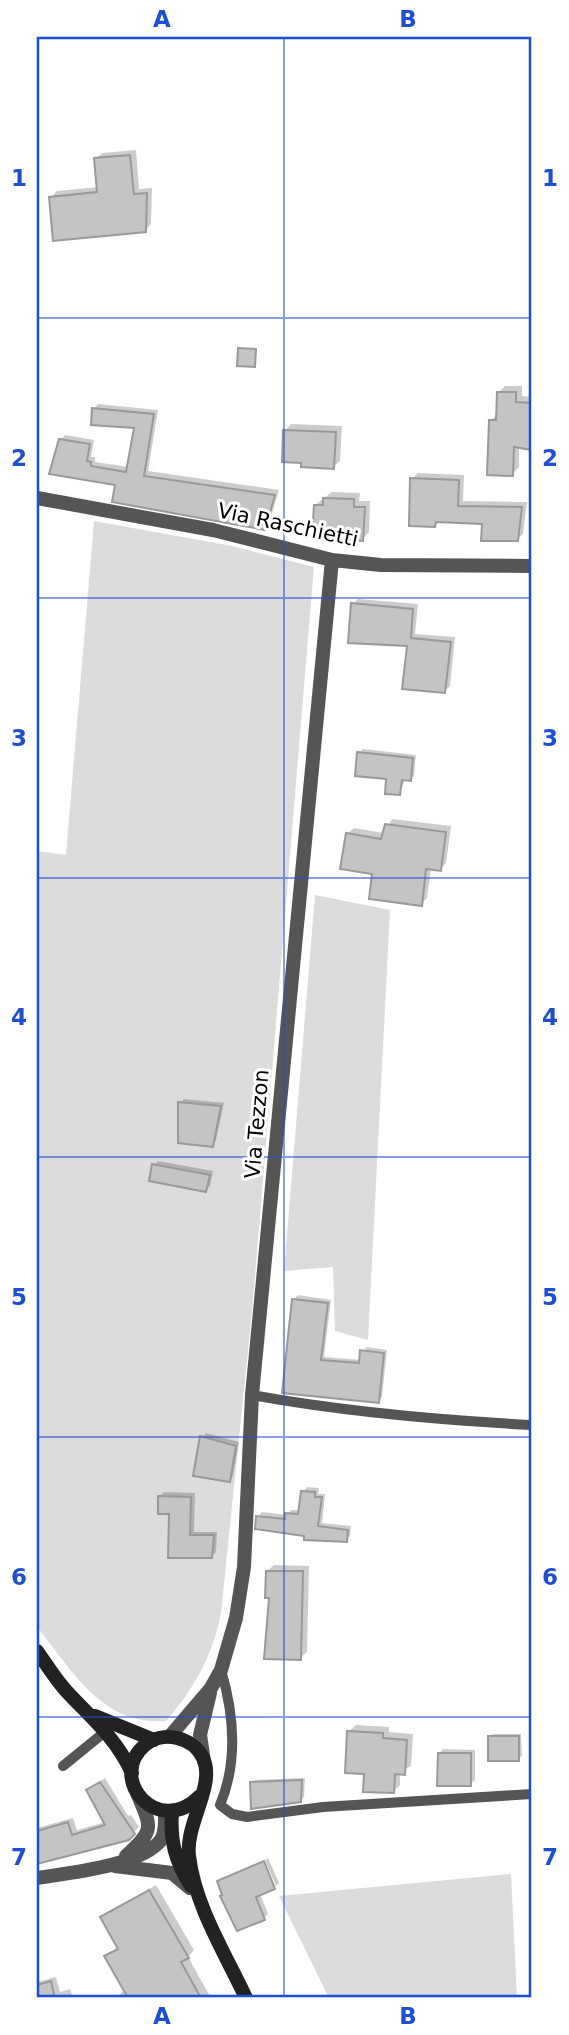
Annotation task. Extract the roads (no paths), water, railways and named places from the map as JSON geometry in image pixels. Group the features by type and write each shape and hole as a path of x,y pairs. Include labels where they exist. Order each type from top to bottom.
{"street":[{"name":"Via Raschietti","path":"37,498 213,530 332,560 381,565 532,566"},
{"name":"Via Tezzon","path":"170,1737 211,1688 221,1670 236,1618 244,1567 252,1395 332,560"},
{"path":"37,1651 68,1694 91,1714 122,1751 132,1773 136,1792 149,1818 149,1828 136,1846 113,1865"},
{"name":"Via Tezzon","path":"204,1760 200,1735 211,1688"},
{"path":"91,1714 154,1740"},
{"path":"132,1773 138,1753 154,1740 170,1737 191,1744 204,1760 207,1773 188,1845 199,1898"},
{"path":"136,1792 150,1807 169,1812 183,1809 200,1796"},
{"path":"37,1878 113,1865 160,1841 169,1812"},
{"path":"169,1812 172,1844 178,1866 199,1898 246,1998"},
{"path":"113,1865 172,1873 183,1880 199,1898"}],"lane":[{"path":"252,1395 327,1409 407,1418 532,1425"},
{"path":"221,1670 230,1701 232,1730 230,1773 220,1805 232,1814 247,1817 323,1807 532,1794"},
{"path":"63,1766 106,1731"}]}
